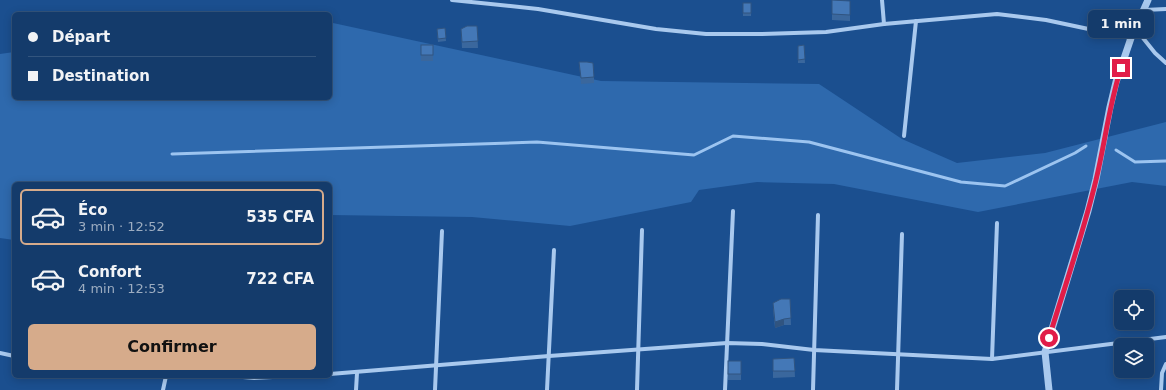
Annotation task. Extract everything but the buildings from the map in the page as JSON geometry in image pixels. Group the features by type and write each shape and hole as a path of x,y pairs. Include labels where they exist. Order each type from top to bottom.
{"street":[{"path":"452,0 538,9 656,29 706,34 826,32 884,24 986,15 1007,15 1046,20 1131,38"},
{"path":"882,0 884,24"},
{"path":"1049,390 1045,352 1088,210 1116,82 1131,38 1148,0"},
{"path":"1144,10 1166,9"},
{"path":"904,136 916,21"},
{"path":"1135,28 1155,53 1166,63"},
{"path":"726,390 734,211"},
{"path":"813,390 818,215"},
{"path":"992,358 997,223"},
{"path":"637,390 642,230"},
{"path":"435,390 442,231"},
{"path":"897,390 902,234"},
{"path":"547,390 554,250"},
{"path":"332,374 727,343 762,344 814,350 992,358 1166,337"},
{"path":"0,353 12,356"},
{"path":"1161,390 1162,373 1166,364"},
{"path":"356,390 357,373"},
{"path":"163,390 166,378"}],"shaded area":[{"path":"333,23 601,81 819,84 902,139 957,163 1045,153 1166,122 1166,186 1132,182 978,212 834,184 757,182 699,190 691,202 570,226 472,217 332,215 332,182 12,182 12,240 0,238 0,54 12,52 12,100 332,100"}],"waterway":[{"path":"172,154 537,142 694,155 733,136 809,142 961,182 1005,186 1075,153 1086,146"},
{"path":"1116,150 1135,162 1166,161"}],"route":[{"path":"1049,338 1088,210 1096,179 1110,107 1121,68"}]}
